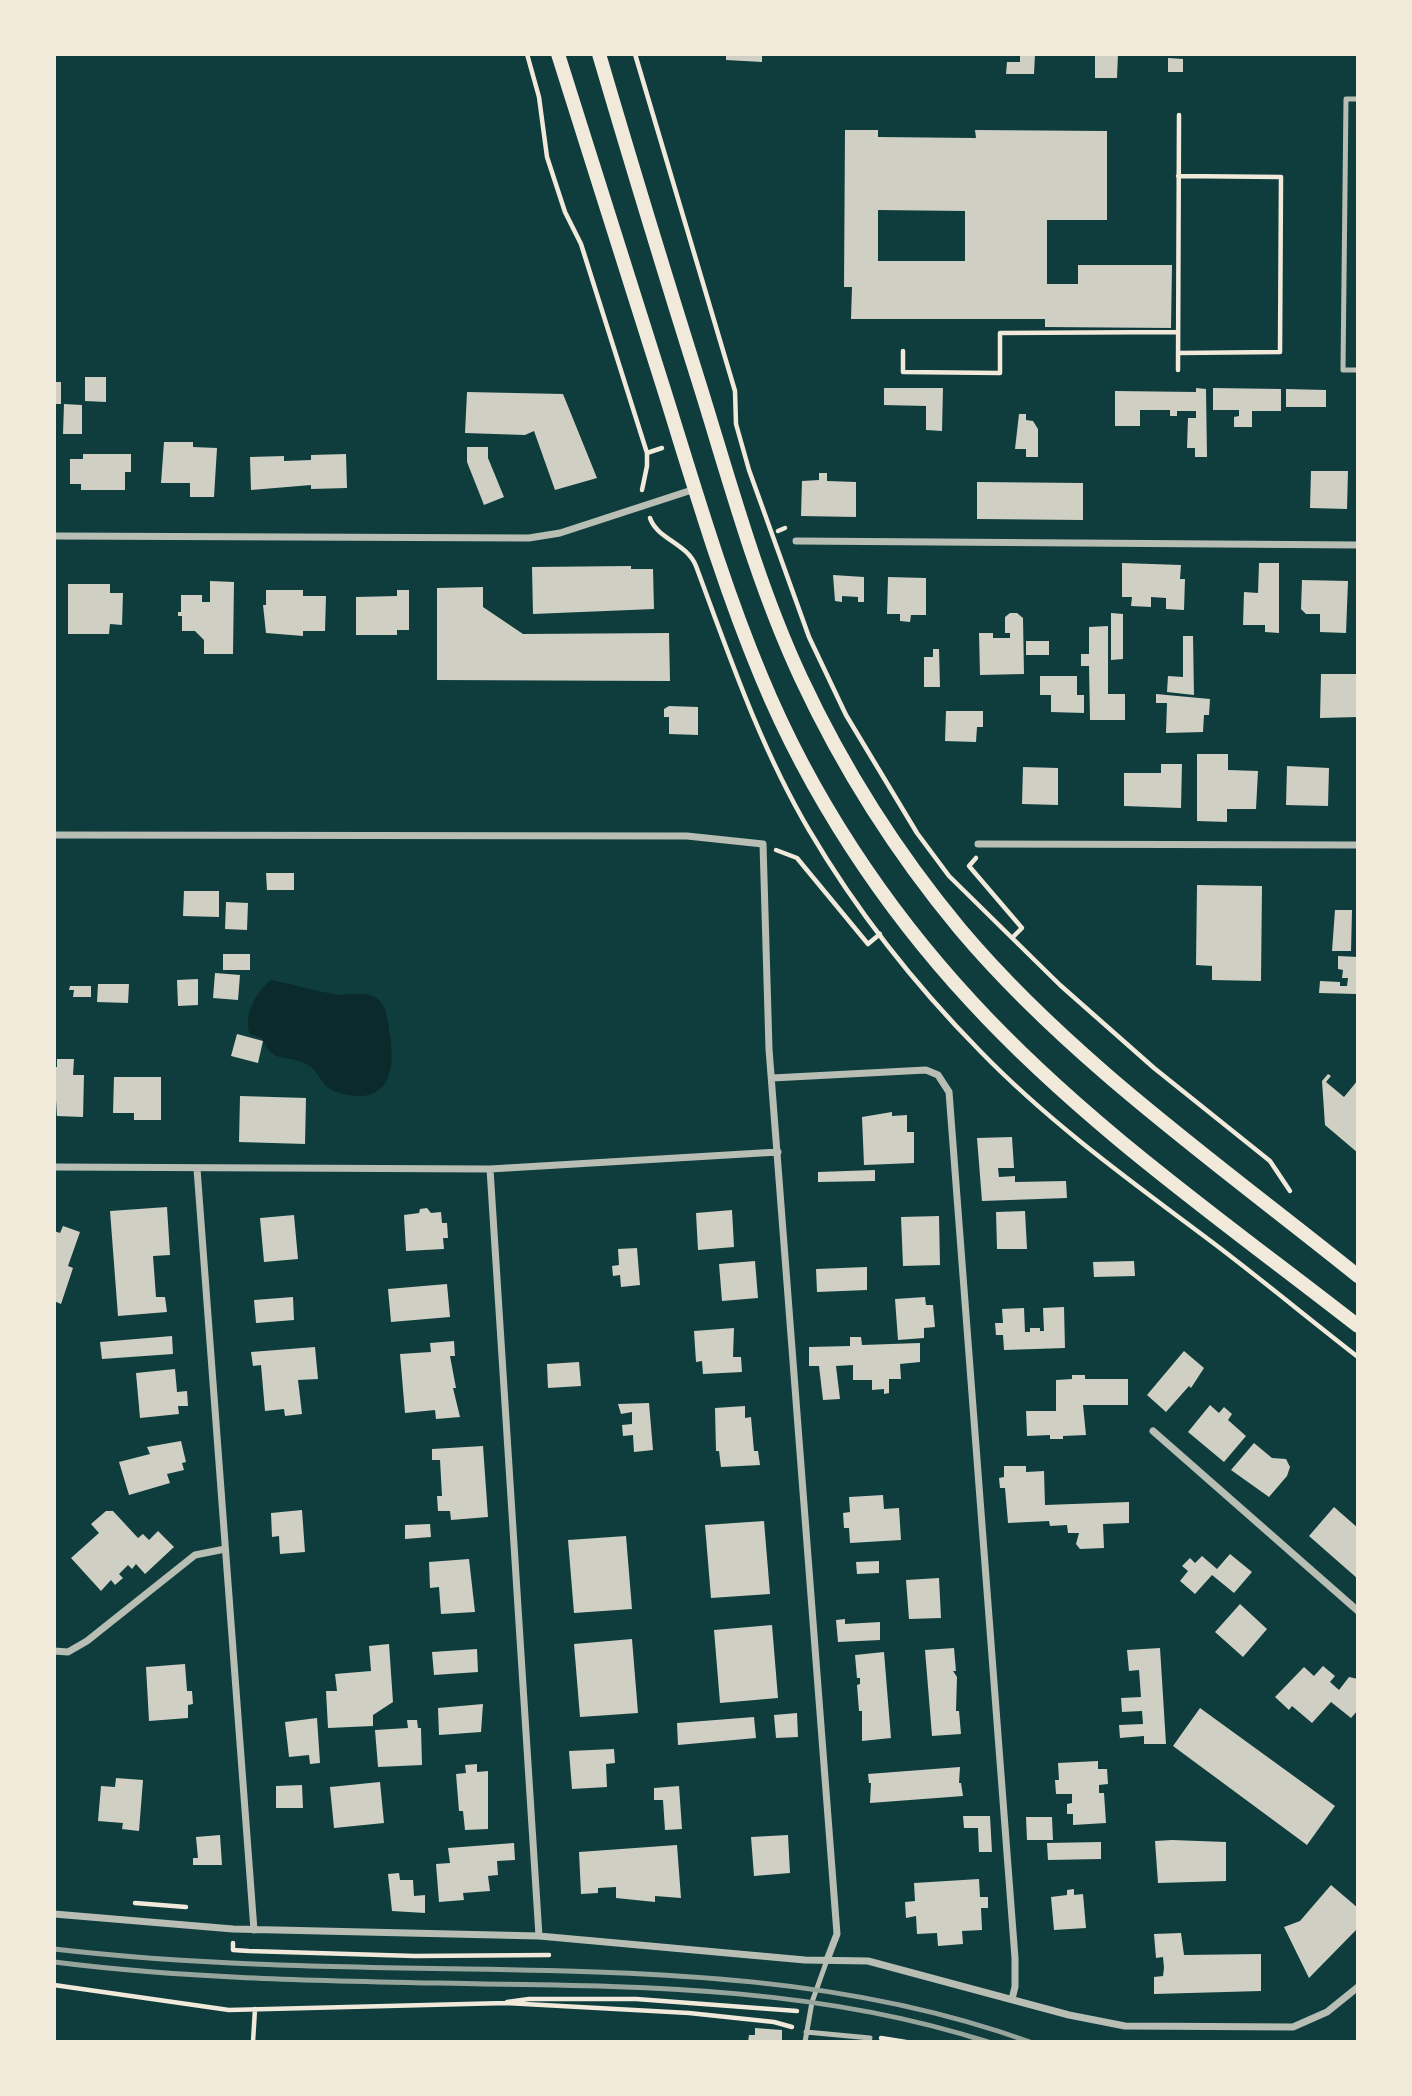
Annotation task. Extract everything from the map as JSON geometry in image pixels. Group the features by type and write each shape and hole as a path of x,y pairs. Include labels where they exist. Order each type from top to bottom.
{"main road":[{"path":"558,54 695,489 746,636 794,748 849,843 915,936 971,1002 1044,1074 1144,1159 1358,1326"},
{"path":"600,54 739,514 770,602 800,677 880,823 961,930 1046,1020 1165,1121 1358,1276"}],"street":[{"path":"54,536 529,538 560,533 695,489"},
{"path":"796,541 1358,545"},
{"path":"54,835 687,836 763,844 772,1078 837,1934 827,1960"},
{"path":"978,844 1358,845"},
{"path":"772,1078 926,1070 938,1075 948,1087 1014,1944 1016,1974 1012,1999"},
{"path":"54,1167 490,1169 778,1152"},
{"path":"197,1169 254,1930"},
{"path":"490,1169 539,1936"},
{"path":"1153,1431 1358,1611"},
{"path":"54,1651 68,1652 79,1647 195,1555 225,1549"},
{"path":"54,1914 254,1930 539,1936 880,1963 1125,2026 1264,2029 1293,2027 1320,2017 1342,2003 1358,1987"}],"lane":[{"path":"1358,99 1346,99 1343,370 1358,370"},
{"path":"805,2042 813,2001 827,1960"},
{"path":"806,2032 870,2038"}],"path":[{"path":"527,54 539,97 548,157 565,212 581,244 647,453 642,493"},
{"path":"635,54 734,391 736,424"},
{"path":"1178,116 1178,370"},
{"path":"1178,176 1281,177 1280,352 1178,352"},
{"path":"904,351 903,372 1000,373 1000,333 1178,332"},
{"path":"647,453 655,450"},
{"path":"778,531 785,528"},
{"path":"978,844 976,859 969,866 1022,928 1012,938"},
{"path":"793,857 868,944 880,934"},
{"path":"233,1943 233,1950 249,1951 415,1956 562,1956"},
{"path":"54,1984 229,2010 506,2003 774,2022 806,2032"},
{"path":"506,2003 509,1999 636,1999 796,2011"},
{"path":"253,2042 255,2008"},
{"path":"870,2038 906,2042"}],"water":[{"path":"271,980 333,994 365,994 375,997 383,1005 387,1015 392,1052 391,1066 383,1086 375,1093 364,1096 334,1091 326,1086 308,1065 276,1056 266,1047 262,1038 250,1034 248,1020 252,1004"}],"building":[{"path":"726,54 762,54 762,62 726,60"},
{"path":"1020,54 1035,54 1034,74 1006,74 1007,62 1020,62"},
{"path":"1095,54 1118,54 1117,78 1095,78"},
{"path":"1168,58 1183,59 1183,72 1168,72"},
{"path":"845,130 878,130 878,137 976,138 975,130 1107,131 1107,220 1047,220 1047,284 1078,284 1078,265 1172,265 1171,328 1045,327 1045,319 851,319 852,287 844,287","holes":["878,210 965,211 965,261 878,261"]},
{"path":"85,377 106,377 106,402 85,401"},
{"path":"54,382 61,382 61,404 54,404"},
{"path":"884,388 943,388 942,431 926,430 926,406 884,405"},
{"path":"1196,388 1206,389 1207,457 1195,457 1195,448 1187,448 1188,418 1196,418 1196,411 1177,411 1177,416 1170,416 1170,410 1140,410 1140,426 1115,426 1115,391 1196,392"},
{"path":"1213,388 1281,389 1281,411 1252,411 1252,427 1234,427 1234,417 1239,416 1239,410 1213,410"},
{"path":"1286,389 1326,390 1326,407 1286,407"},
{"path":"467,392 563,394 597,478 555,490 534,431 525,435 465,433"},
{"path":"64,404 82,405 82,434 63,434"},
{"path":"1019,414 1026,414 1026,420 1033,421 1038,429 1038,457 1026,457 1026,449 1015,449"},
{"path":"164,442 193,442 193,447 217,448 214,497 190,497 190,483 161,483"},
{"path":"467,447 488,447 488,458 504,497 484,505 467,462"},
{"path":"83,454 131,454 131,472 125,472 125,490 81,490 81,484 70,484 70,459 83,459"},
{"path":"346,454 347,488 311,489 311,485 251,490 250,457 284,456 284,461 311,460 311,455"},
{"path":"1311,471 1348,471 1347,509 1310,508"},
{"path":"819,473 827,473 827,481 856,482 856,517 801,516 802,481 819,480"},
{"path":"977,482 1083,483 1083,520 977,519"},
{"path":"1122,563 1181,565 1180,579 1185,579 1184,610 1166,609 1166,598 1151,597 1151,607 1131,606 1132,597 1122,597"},
{"path":"1259,563 1279,563 1279,633 1265,632 1265,625 1243,625 1244,592 1258,593"},
{"path":"631,566 631,569 653,569 654,609 533,614 532,567"},
{"path":"833,575 864,577 864,602 858,602 858,597 842,596 842,602 835,601"},
{"path":"888,577 926,578 926,615 911,615 910,622 900,621 900,614 887,614"},
{"path":"1302,580 1348,581 1346,633 1320,632 1320,614 1306,614 1301,609"},
{"path":"210,581 234,582 233,654 204,654 204,640 195,631 182,631 182,616 178,616 178,612 181,612 181,595 202,595 202,602 210,602"},
{"path":"68,584 110,584 110,593 123,593 122,625 110,624 109,634 68,634"},
{"path":"483,587 483,607 523,634 669,633 670,681 437,680 437,588"},
{"path":"266,590 303,590 303,596 326,596 325,631 303,631 303,636 266,633 263,605 266,605"},
{"path":"397,590 409,590 409,630 397,630 397,635 356,635 356,597 397,596"},
{"path":"1010,613 1017,613 1023,618 1024,674 980,675 979,633 993,633 993,638 1010,638 1010,633 1005,633 1005,617"},
{"path":"1111,613 1123,614 1123,659 1111,660"},
{"path":"1108,626 1108,694 1125,694 1125,720 1090,720 1089,666 1081,666 1081,654 1089,654 1089,627"},
{"path":"1183,636 1193,636 1194,695 1167,692 1168,676 1183,677"},
{"path":"1026,641 1049,641 1049,655 1026,655"},
{"path":"933,649 939,649 940,687 924,687 924,657 933,657"},
{"path":"1321,674 1358,674 1358,717 1320,718"},
{"path":"1040,676 1077,676 1077,695 1084,695 1084,713 1051,712 1051,695 1040,695"},
{"path":"1156,694 1210,699 1209,715 1204,715 1203,732 1166,733 1167,703 1156,703"},
{"path":"669,706 698,707 698,735 669,734 669,717 664,717 664,709"},
{"path":"946,711 983,711 983,727 977,727 976,742 945,741"},
{"path":"1197,754 1228,754 1228,770 1258,771 1256,809 1227,809 1227,822 1197,821"},
{"path":"1161,764 1182,764 1181,808 1124,806 1124,773 1161,773"},
{"path":"1287,766 1329,768 1328,806 1286,805"},
{"path":"1023,767 1058,768 1058,805 1022,804"},
{"path":"266,873 294,873 294,890 267,890"},
{"path":"1197,885 1262,886 1261,981 1212,980 1212,966 1196,965"},
{"path":"184,891 219,891 219,917 183,916"},
{"path":"226,902 248,903 247,930 225,929"},
{"path":"1335,910 1352,910 1351,951 1332,951"},
{"path":"223,954 250,954 250,970 223,970"},
{"path":"1338,956 1358,957 1356,994 1319,993 1320,981 1340,982 1340,986 1347,986 1348,978 1342,978 1343,970 1338,969"},
{"path":"215,973 240,975 238,1000 213,998"},
{"path":"198,979 198,1005 178,1006 177,980"},
{"path":"98,984 129,984 128,1003 97,1002"},
{"path":"70,986 91,986 91,997 73,997 74,990 69,990"},
{"path":"237,1034 263,1041 258,1063 231,1056"},
{"path":"57,1059 74,1059 73,1075 84,1075 83,1117 57,1116 54,1067 57,1067"},
{"path":"1328,1074 1331,1076 1326,1082 1344,1097 1358,1080 1358,1153 1325,1125 1322,1081"},
{"path":"114,1077 161,1077 161,1120 134,1120 134,1113 113,1113"},
{"path":"240,1096 306,1098 305,1144 239,1142"},
{"path":"892,1112 892,1116 907,1115 907,1132 914,1132 914,1163 864,1165 862,1117"},
{"path":"1012,1137 1014,1168 998,1168 999,1177 1015,1176 1015,1182 1066,1181 1067,1198 982,1201 977,1138"},
{"path":"875,1170 875,1181 818,1182 818,1172"},
{"path":"167,1207 170,1255 153,1256 156,1297 165,1297 167,1312 118,1316 110,1211"},
{"path":"427,1208 431,1213 441,1212 442,1223 447,1223 448,1238 443,1238 444,1249 406,1251 404,1215 419,1213 420,1209"},
{"path":"732,1210 734,1247 698,1250 696,1213"},
{"path":"1025,1211 1027,1249 997,1249 996,1212"},
{"path":"294,1215 298,1259 264,1262 260,1218"},
{"path":"939,1216 940,1265 903,1266 901,1217"},
{"path":"63,1226 80,1232 68,1266 73,1268 61,1304 54,1301 54,1231 60,1233"},
{"path":"637,1248 640,1285 621,1287 620,1275 613,1276 612,1266 619,1265 618,1249"},
{"path":"755,1261 758,1298 722,1301 719,1264"},
{"path":"1134,1261 1135,1276 1094,1277 1093,1262"},
{"path":"867,1267 867,1290 817,1292 816,1269"},
{"path":"447,1284 450,1317 391,1322 388,1289"},
{"path":"293,1297 294,1320 256,1323 254,1300"},
{"path":"925,1297 926,1305 933,1305 935,1327 924,1328 924,1338 898,1340 895,1299"},
{"path":"1064,1307 1065,1348 1004,1350 1003,1335 996,1335 995,1323 1003,1323 1002,1309 1024,1308 1025,1332 1030,1332 1030,1328 1044,1331 1043,1308"},
{"path":"734,1328 733,1357 741,1357 742,1372 703,1374 702,1361 696,1362 694,1331"},
{"path":"172,1336 173,1354 102,1359 100,1342"},
{"path":"850,1337 861,1337 862,1345 920,1343 920,1362 900,1364 901,1379 889,1379 889,1393 884,1394 884,1389 872,1390 872,1380 853,1380 853,1365 836,1366 840,1399 823,1400 819,1366 809,1366 809,1347 850,1346"},
{"path":"454,1341 455,1356 450,1356 456,1388 453,1388 460,1417 436,1419 435,1410 405,1413 400,1354 431,1352 430,1343"},
{"path":"315,1347 318,1379 298,1380 302,1414 285,1416 284,1409 265,1411 261,1365 253,1366 251,1352"},
{"path":"1184,1351 1204,1368 1191,1388 1189,1386 1166,1412 1147,1395"},
{"path":"579,1362 581,1386 548,1388 547,1364"},
{"path":"175,1369 177,1392 187,1391 188,1406 178,1406 179,1414 140,1418 136,1373"},
{"path":"1072,1375 1085,1375 1085,1379 1128,1379 1128,1405 1083,1405 1086,1435 1063,1436 1063,1439 1050,1439 1050,1435 1027,1436 1026,1411 1056,1411 1056,1380 1072,1379"},
{"path":"649,1403 653,1450 634,1452 633,1435 623,1436 622,1425 632,1424 632,1412 621,1414 618,1404"},
{"path":"1210,1405 1219,1413 1224,1407 1232,1414 1228,1420 1246,1436 1224,1462 1188,1432"},
{"path":"745,1406 745,1418 751,1417 754,1451 758,1451 760,1465 721,1467 719,1451 716,1451 715,1408"},
{"path":"181,1441 186,1462 182,1463 184,1470 167,1474 170,1483 129,1495 119,1462 150,1454 147,1447"},
{"path":"1254,1443 1272,1458 1286,1459 1290,1467 1287,1476 1269,1497 1231,1470"},
{"path":"483,1446 488,1517 451,1520 450,1511 438,1511 437,1496 442,1496 440,1460 432,1460 432,1449"},
{"path":"1004,1466 1026,1466 1026,1472 1044,1471 1045,1505 1129,1502 1129,1523 1103,1524 1104,1548 1080,1549 1076,1544 1079,1533 1068,1533 1067,1525 1050,1526 1049,1521 1008,1523 1005,1488 1000,1488 999,1478 1004,1477"},
{"path":"883,1495 884,1509 899,1508 901,1540 850,1543 849,1528 844,1528 843,1513 850,1512 849,1497"},
{"path":"1334,1507 1358,1528 1358,1579 1309,1536"},
{"path":"302,1510 305,1552 280,1554 279,1536 272,1537 271,1513"},
{"path":"106,1511 113,1511 138,1538 143,1534 149,1540 158,1531 174,1547 145,1574 136,1564 132,1569 128,1565 119,1574 123,1578 115,1585 111,1580 101,1591 71,1558 99,1533 91,1524"},
{"path":"764,1521 770,1594 711,1598 705,1525"},
{"path":"430,1524 431,1537 405,1539 405,1525"},
{"path":"626,1536 632,1609 574,1613 568,1540"},
{"path":"1230,1554 1252,1572 1234,1593 1212,1575 1195,1594 1180,1581 1188,1571 1182,1566 1190,1558 1195,1563 1202,1556 1217,1569"},
{"path":"469,1559 475,1612 441,1614 439,1587 430,1588 429,1562"},
{"path":"879,1561 879,1573 857,1574 856,1562"},
{"path":"939,1578 941,1618 909,1619 906,1580"},
{"path":"1240,1604 1267,1629 1243,1657 1215,1632"},
{"path":"845,1619 845,1624 880,1622 880,1640 838,1642 836,1620"},
{"path":"772,1625 778,1698 720,1703 714,1630"},
{"path":"632,1639 638,1713 580,1717 574,1644"},
{"path":"389,1644 393,1702 373,1715 373,1726 328,1728 326,1691 337,1691 335,1674 371,1671 369,1646"},
{"path":"954,1648 956,1711 959,1711 961,1734 932,1736 925,1650"},
{"path":"1160,1648 1166,1744 1144,1744 1144,1736 1120,1738 1119,1725 1143,1724 1142,1711 1122,1712 1121,1698 1141,1697 1139,1670 1129,1671 1127,1650"},
{"path":"477,1649 478,1672 434,1675 432,1652"},
{"path":"884,1652 891,1738 862,1741 862,1711 859,1711 857,1685 860,1684 860,1678 857,1678 855,1655"},
{"path":"185,1664 187,1691 192,1691 193,1704 188,1705 188,1718 149,1721 146,1667"},
{"path":"1323,1666 1335,1676 1330,1682 1339,1690 1349,1677 1358,1679 1358,1710 1351,1718 1331,1702 1312,1723 1292,1706 1289,1710 1275,1697 1304,1667 1314,1676"},
{"path":"483,1704 481,1732 439,1735 438,1708"},
{"path":"1200,1708 1335,1806 1307,1845 1173,1746"},
{"path":"797,1713 798,1737 776,1738 774,1715"},
{"path":"754,1717 756,1738 678,1745 677,1723"},
{"path":"317,1718 320,1763 310,1764 309,1755 289,1757 285,1722"},
{"path":"407,1720 417,1720 418,1728 421,1728 422,1765 378,1767 375,1730 408,1728"},
{"path":"614,1749 615,1763 606,1764 607,1787 572,1789 569,1751"},
{"path":"1098,1761 1098,1769 1107,1769 1108,1784 1099,1785 1099,1793 1104,1793 1106,1823 1073,1825 1073,1814 1067,1814 1067,1804 1072,1803 1072,1794 1056,1794 1058,1763"},
{"path":"477,1764 477,1772 488,1771 488,1829 465,1830 463,1811 459,1811 456,1774 466,1773 465,1765"},
{"path":"960,1767 959,1783 963,1796 870,1803 871,1783 868,1774"},
{"path":"116,1778 143,1780 139,1831 122,1829 123,1823 98,1821 101,1786 115,1787"},
{"path":"380,1782 384,1823 334,1828 330,1787"},
{"path":"302,1785 303,1808 276,1808 276,1786"},
{"path":"679,1786 682,1829 665,1830 663,1800 654,1800 654,1788"},
{"path":"963,1816 990,1816 992,1852 979,1852 978,1828 964,1828"},
{"path":"1026,1817 1052,1817 1053,1840 1027,1840"},
{"path":"220,1835 222,1865 193,1865 193,1858 198,1858 196,1837"},
{"path":"788,1835 790,1873 754,1876 751,1837"},
{"path":"1155,1841 1226,1842 1226,1881 1158,1883"},
{"path":"1101,1842 1101,1859 1048,1860 1047,1843"},
{"path":"514,1843 515,1860 497,1861 498,1875 488,1876 490,1891 463,1893 464,1900 439,1902 436,1864 450,1863 448,1848"},
{"path":"677,1845 681,1898 655,1896 655,1902 616,1898 616,1887 598,1888 598,1893 581,1894 579,1852"},
{"path":"399,1873 400,1880 413,1880 414,1896 425,1895 425,1913 392,1911 388,1874"},
{"path":"979,1879 980,1897 988,1897 988,1908 981,1908 982,1930 962,1931 963,1944 938,1946 937,1933 917,1934 916,1916 906,1918 905,1902 915,1901 914,1883"},
{"path":"1331,1885 1358,1908 1358,1928 1309,1978 1284,1927 1300,1921"},
{"path":"1074,1889 1074,1895 1083,1894 1086,1928 1054,1930 1051,1897 1067,1895 1067,1890"},
{"path":"1181,1933 1184,1955 1261,1954 1261,1991 1154,1994 1154,1977 1163,1976 1164,1968 1163,1957 1156,1958 1154,1934"},
{"path":"755,2028 782,2030 782,2040 748,2042 749,2035 755,2035"}],"railway":[{"path":"54,1949 208,1962 610,1972 752,1982 892,2003 961,2020 1030,2042"},
{"path":"54,1962 161,1973 269,1979 611,1986 738,1994 864,2011 926,2024 988,2042"}]}
